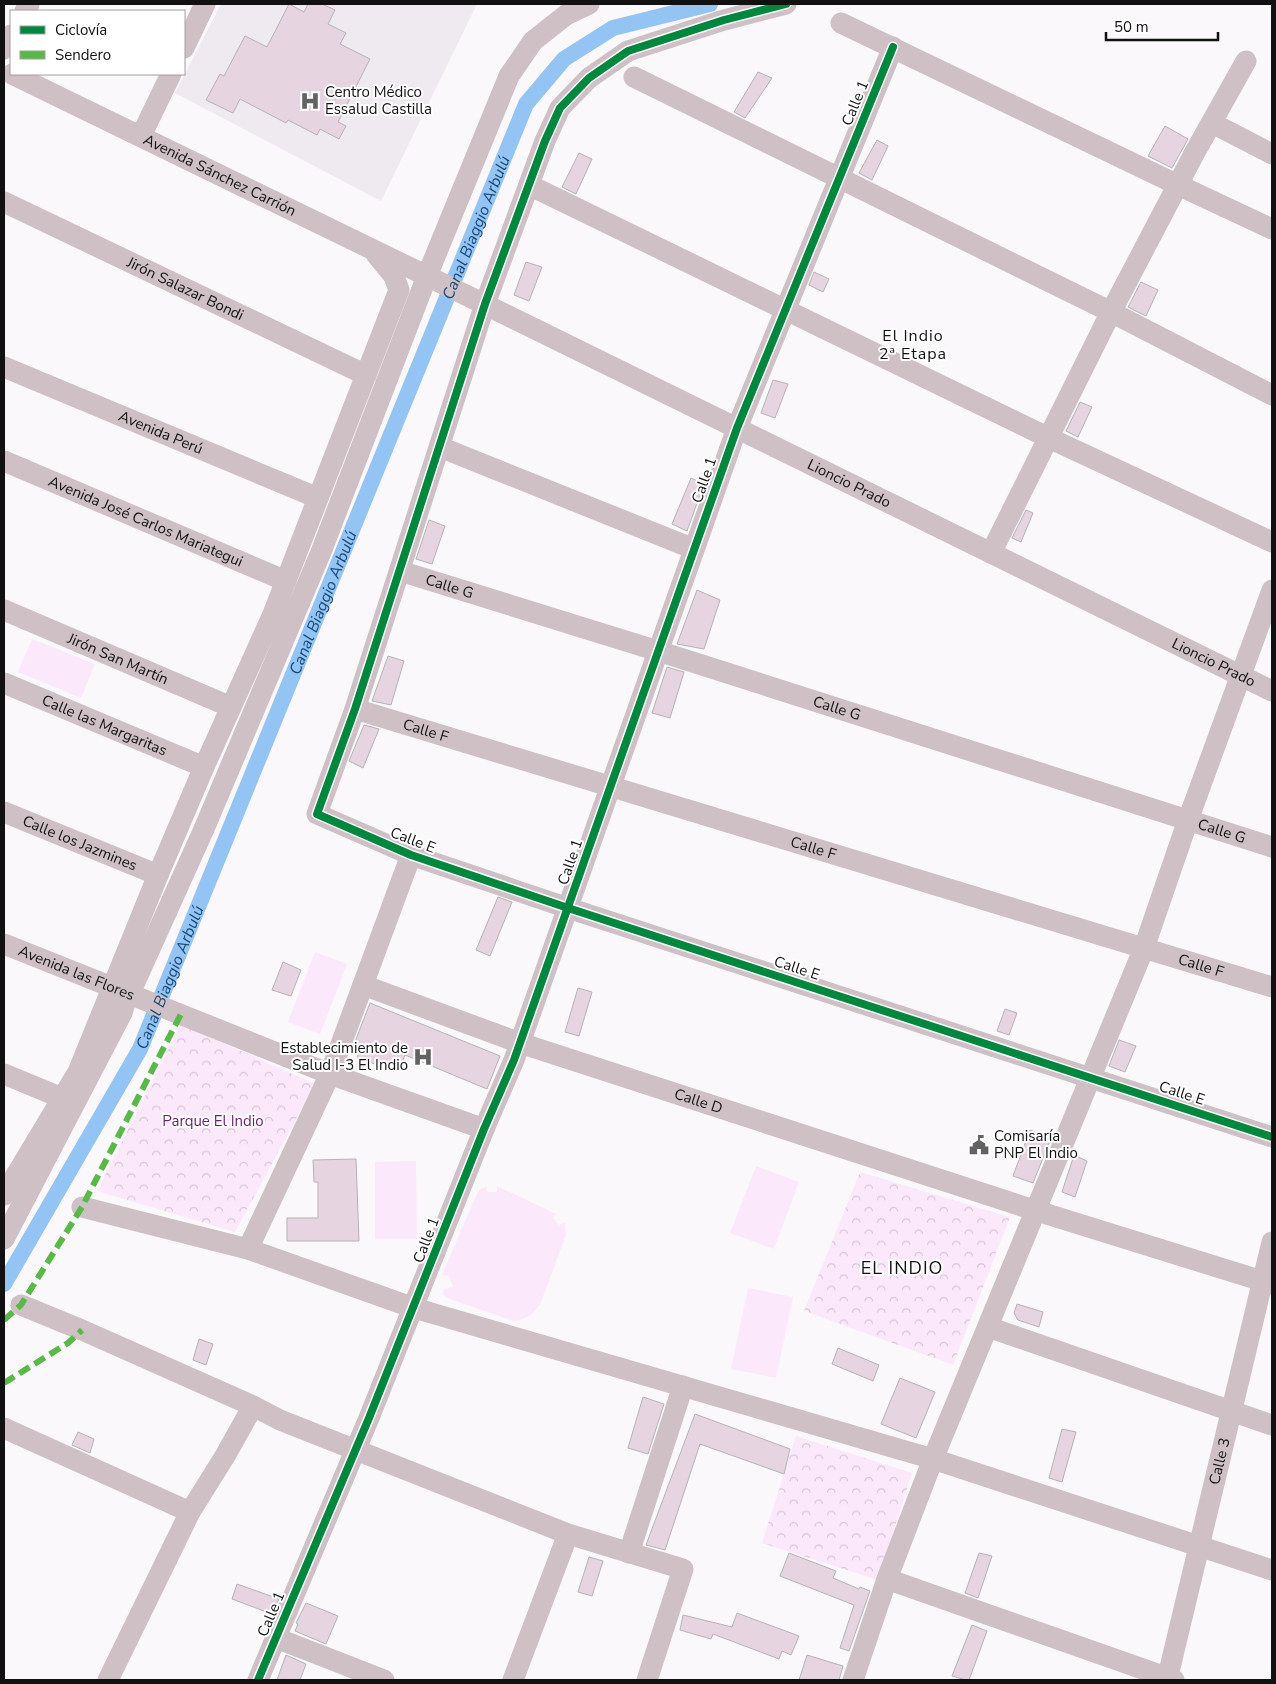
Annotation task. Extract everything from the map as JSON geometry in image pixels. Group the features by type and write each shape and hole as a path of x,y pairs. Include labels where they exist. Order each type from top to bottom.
{"street":[{"path":"185,46 205,4"},
{"path":"4,1195 11,1170 62,1098 126,992 135,982 204,829 436,280 509,76 533,41 566,15 589,4"},
{"path":"354,709 440,447 480,302 560,108 589,78 628,51 724,20 786,4"},
{"path":"840,22 1272,229"},
{"path":"4,49 10,38"},
{"name":"Calle 1","path":"258,1680 356,1450 520,1042 737,428 894,47"},
{"path":"991,553 1112,312 1178,185 1246,61"},
{"name":"Avenida Sánchez Carrión","path":"14,75 436,280"},
{"path":"140,136 170,75"},
{"path":"634,77 839,180 1112,312 1272,395"},
{"path":"1212,123 1272,154"},
{"path":"529,185 1049,438 1272,542"},
{"name":"Jirón Salazar Bondi","path":"4,202 366,375"},
{"path":"4,1239 122,1013 158,875 273,614 399,290 394,276 374,250"},
{"name":"Lioncio Prado","path":"436,280 1272,691"},
{"name":"Avenida Perú","path":"4,367 318,498"},
{"path":"440,447 694,549"},
{"name":"Avenida José Carlos Mariategui","path":"4,462 286,581"},
{"name":"Calle G","path":"400,571 658,651 1272,847"},
{"path":"853,1680 887,1579 933,1459 1092,1078 1144,948 1188,820 1272,590"},
{"name":"Jirón San Martín","path":"4,610 232,707"},
{"name":"Calle las Margaritas","path":"4,683 204,767"},
{"name":"Calle F","path":"354,709 1272,987"},
{"name":"Calle E","path":"354,709 317,814 411,855 1272,1137"},
{"name":"Calle los Jazmines","path":"4,812 158,875"},
{"path":"248,1249 330,1074 411,855"},
{"name":"Avenida las Flores","path":"4,944 330,1074 484,1129"},
{"name":"Calle D","path":"362,984 520,1042 1036,1211 1268,1282"},
{"path":"4,1074 62,1098"},
{"path":"82,1208 248,1249 414,1308 933,1459 1272,1570"},
{"name":"Calle 3","path":"1170,1680 1231,1410 1268,1282 1272,1242"},
{"path":"21,1305 82,1330 253,1406 280,1420 568,1534 683,1569 647,1680"},
{"path":"988,1327 1272,1424"},
{"path":"629,1553 683,1386"},
{"path":"108,1680 190,1512 253,1406"},
{"path":"4,1428 190,1512"},
{"path":"513,1680 568,1534"},
{"path":"887,1579 1170,1680"},
{"path":"276,1638 384,1680"}],"shaded area":[{"name":"Centro Médico Essalud Castilla","path":"221,4 477,4 381,201 175,93"}],"green space":[{"path":"32,639 95,664 81,698 18,672"},
{"path":"315,952 347,964 320,1034 288,1022"},
{"name":"Parque El Indio","path":"181,1024 315,1084 235,1232 97,1191"},
{"path":"416,1161 417,1239 375,1239 375,1162"},
{"path":"756,1166 799,1182 774,1249 730,1233"},
{"path":"860,1172 1010,1217 953,1365 804,1311"},
{"path":"497,1186 556,1214 553,1218 559,1225 565,1222 566,1235 540,1305 531,1315 514,1321 447,1298 443,1294 444,1289 453,1287 449,1276 442,1275 475,1198 480,1189 486,1187 487,1192 497,1192"},
{"path":"748,1288 793,1297 776,1378 731,1369"},
{"path":"796,1436 912,1473 878,1580 762,1543"}],"building":[{"path":"289,4 304,12 308,4 322,4 335,10 328,24 346,33 340,44 370,59 338,122 346,126 339,139 320,129 317,135 288,120 286,123 240,99 233,113 206,100 220,74 224,76 245,36 267,47"},
{"path":"758,72 772,78 745,118 734,112"},
{"path":"1165,126 1188,139 1172,168 1148,156"},
{"path":"877,140 888,146 872,180 859,173"},
{"path":"579,153 592,159 576,194 562,187"},
{"path":"526,262 542,267 529,301 514,295"},
{"path":"814,272 829,279 823,292 809,285"},
{"path":"1141,282 1158,290 1146,316 1128,307"},
{"path":"773,380 788,384 775,418 761,413"},
{"path":"1080,402 1092,407 1078,437 1066,431"},
{"path":"691,478 704,484 687,531 672,524"},
{"path":"1026,510 1033,513 1021,542 1012,538"},
{"path":"429,520 445,526 432,564 416,559"},
{"path":"697,590 720,600 704,649 677,644"},
{"path":"388,656 404,661 391,705 372,701"},
{"path":"667,667 684,672 670,718 652,713"},
{"path":"364,725 379,729 363,768 349,761"},
{"path":"498,897 512,902 490,956 476,950"},
{"path":"283,962 301,970 291,996 272,990"},
{"path":"578,988 592,992 579,1036 565,1032"},
{"path":"370,1003 500,1056 487,1089 405,1055 401,1065 390,1061 387,1069 357,1057 360,1050 353,1047"},
{"path":"1005,1009 1017,1013 1009,1035 997,1031"},
{"path":"1119,1040 1136,1046 1125,1072 1109,1066"},
{"path":"1030,1130 1051,1138 1033,1183 1013,1176"},
{"path":"1074,1155 1087,1161 1075,1197 1062,1192"},
{"path":"356,1159 359,1241 287,1241 287,1218 318,1218 318,1182 314,1182 313,1160"},
{"path":"1017,1304 1043,1312 1039,1327 1018,1320 1014,1313"},
{"path":"199,1339 213,1344 206,1365 193,1360"},
{"path":"838,1348 879,1365 873,1381 832,1364"},
{"path":"900,1378 935,1392 916,1438 881,1424"},
{"path":"643,1397 664,1404 648,1454 628,1448"},
{"path":"695,1414 790,1449 784,1474 700,1444 665,1550 646,1545"},
{"path":"1062,1429 1076,1432 1062,1482 1049,1478"},
{"path":"78,1432 94,1439 90,1453 72,1445"},
{"path":"789,1553 836,1571 833,1578 859,1589 860,1587 870,1591 849,1651 840,1648 854,1605 780,1576"},
{"path":"979,1553 992,1556 978,1598 965,1593"},
{"path":"589,1557 603,1561 592,1596 578,1592"},
{"path":"237,1584 279,1599 272,1614 232,1599"},
{"path":"306,1603 338,1616 326,1644 295,1631 298,1624 296,1623"},
{"path":"737,1613 799,1636 791,1655 782,1651 779,1659 713,1634 711,1639 680,1630 683,1615 732,1627"},
{"path":"972,1625 987,1631 969,1680 966,1680 952,1676"},
{"path":"286,1655 306,1664 300,1680 277,1680"},
{"path":"807,1655 843,1666 839,1680 799,1680"}],"waterway":[{"name":"Canal Biaggio Arbulú","path":"4,1284 140,1049 526,104 564,59 613,28 710,4"}],"marked path":[{"path":"4,1320 21,1305 82,1207 181,1014"},
{"path":"4,1383 68,1343 82,1330"}],"cycle path":[{"path":"786,4 724,20 628,51 589,78 560,108 545,141 485,304 355,709 317,814 411,855 1272,1137"},
{"path":"258,1680 369,1418 484,1129 514,1060 737,428 893,47"}],"place":[{"name":"Centro Médico Essalud Castilla","path":"310,101"},
{"name":"Establecimiento de Salud I-3 El Indio","path":"423,1057"},
{"name":"Comisaría PNP El Indio","path":"979,1145"}],"district":[{"name":"El Indio 2ª Etapa","path":"913,344"},
{"name":"EL INDIO","path":"902,1268"}]}
